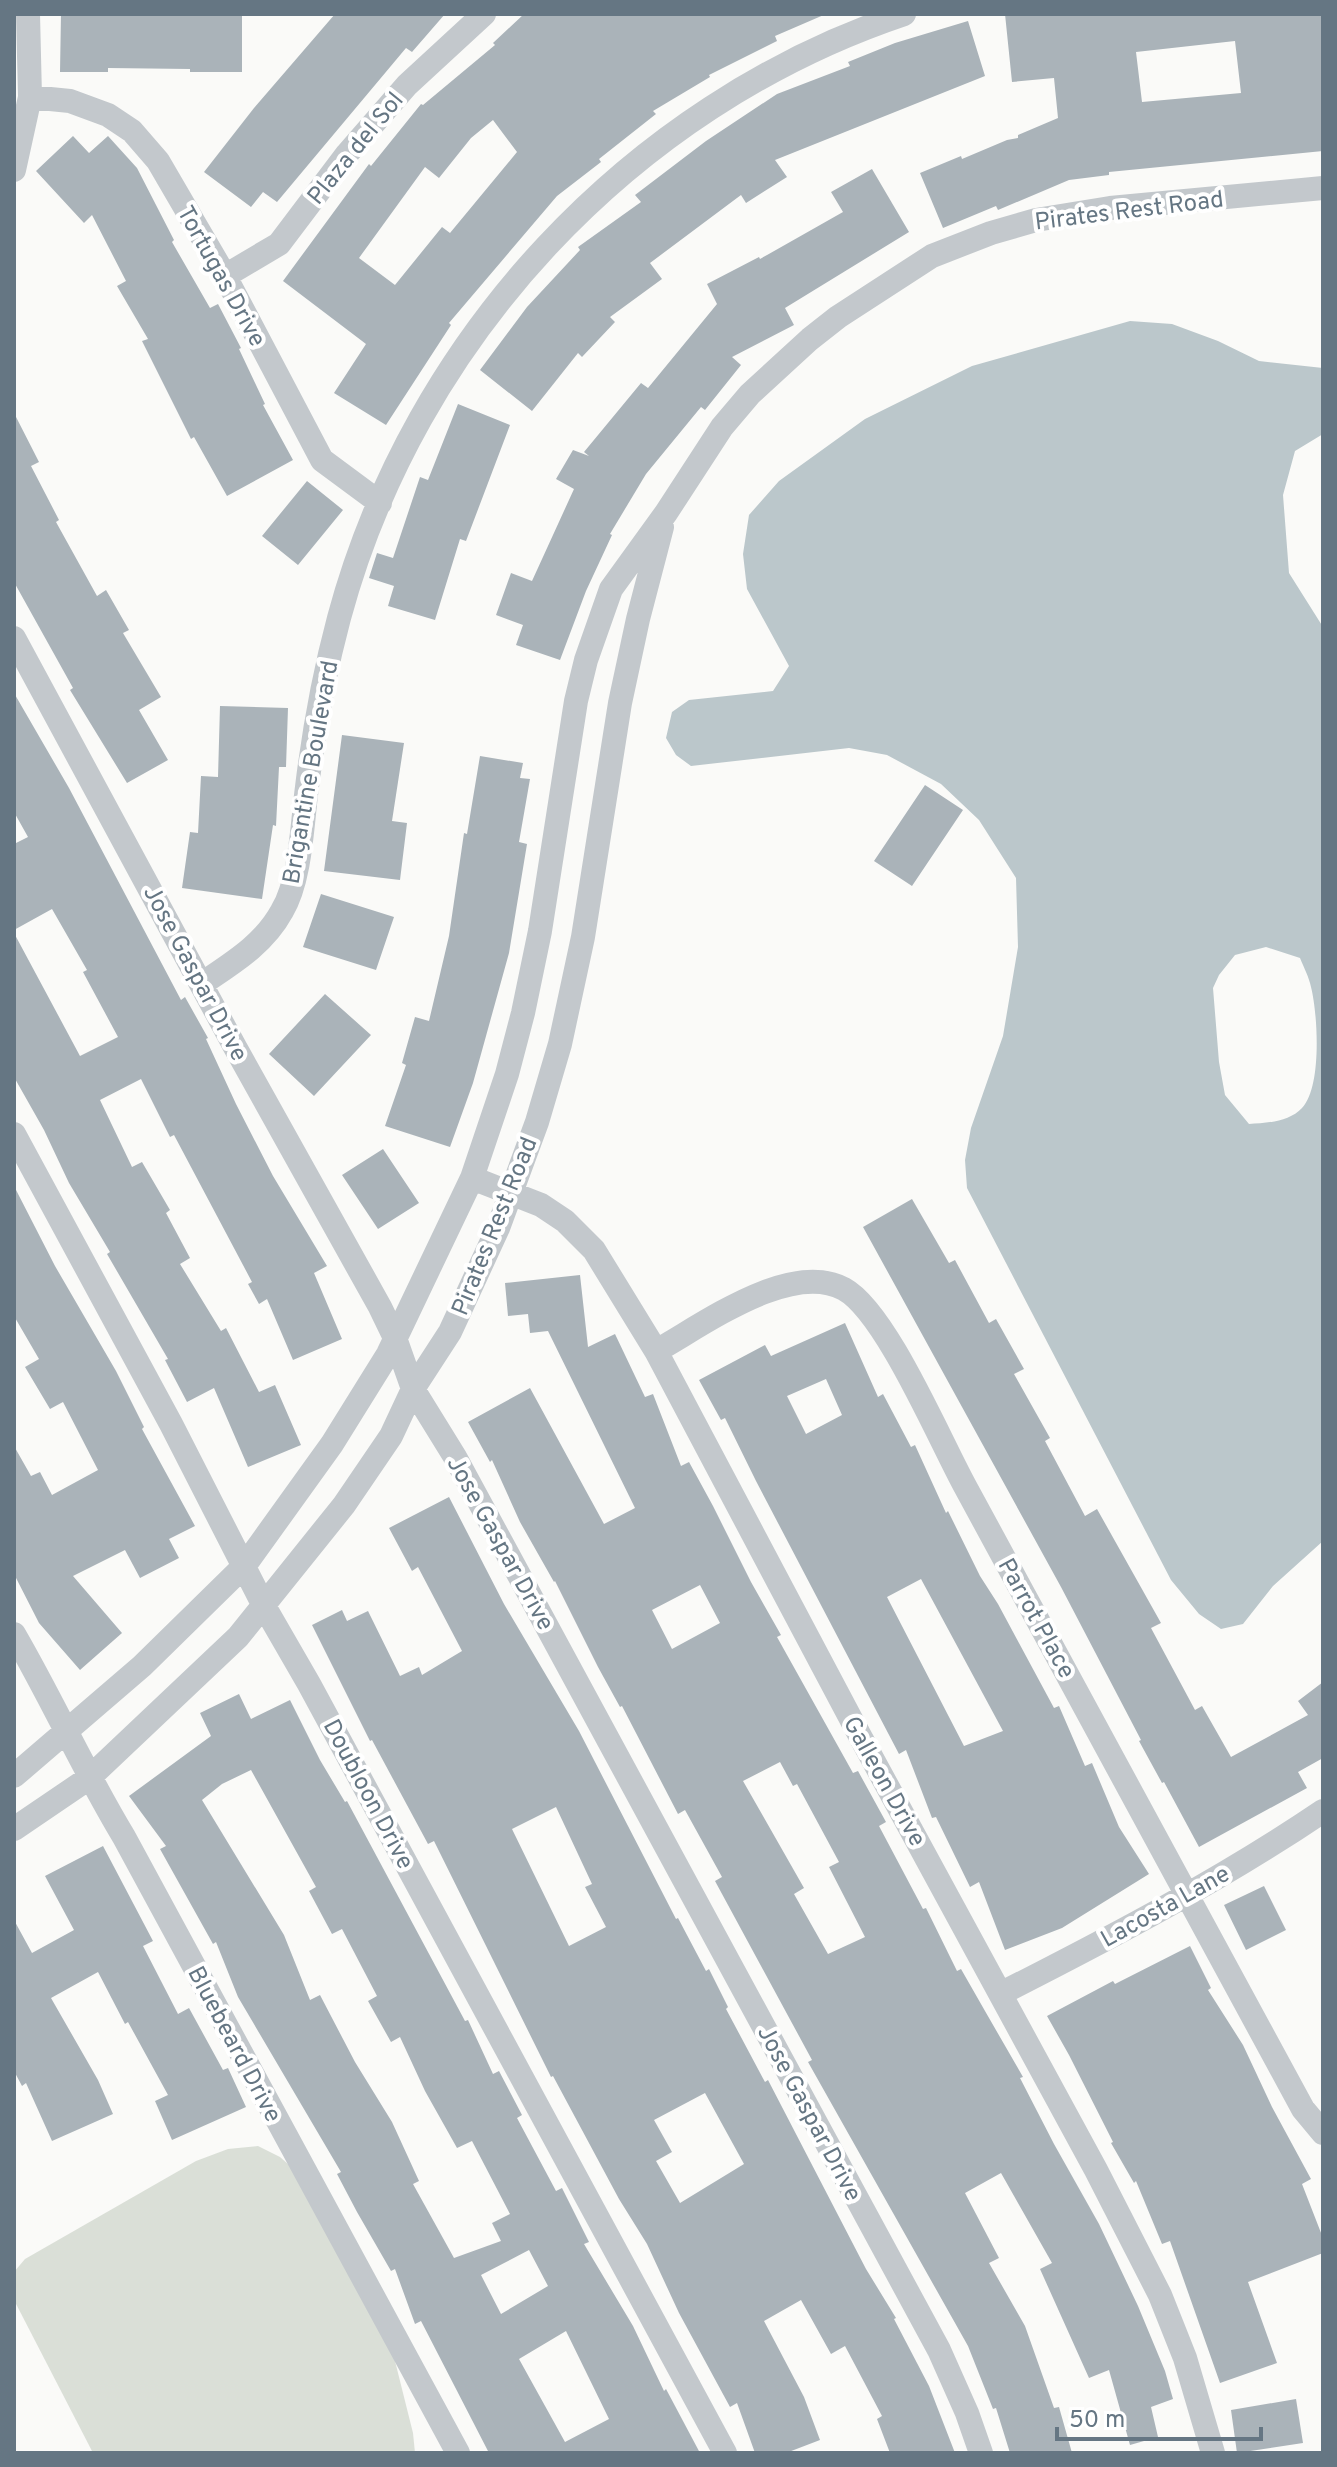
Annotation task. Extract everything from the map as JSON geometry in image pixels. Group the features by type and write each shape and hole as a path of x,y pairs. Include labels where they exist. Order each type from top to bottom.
{"street":[{"path":"14,170 30,97 28,14"},
{"name":"Plaza del Sol","path":"225,276 279,244 347,154 407,85 484,14"},
{"name":"Brigantine Boulevard","path":"203,983 242,957 267,935 284,908 295,873 318,701 339,615 380,503 410,436 442,380 482,323 528,265 617,176 724,97 816,49 904,14"},
{"name":"Tortugas Drive","path":"30,97 70,101 108,115 132,131 158,161 225,276 322,460 380,503"},
{"name":"Pirates Rest Road","path":"14,1776 142,1666 245,1565 332,1444 388,1354 472,1178 507,1074 540,931 579,690 611,589 666,513 722,427 750,394 810,339 838,317 932,256 991,233 1036,220 1110,208 1323,188"},
{"name":"Pirates Rest Road","path":"14,1829 89,1778 238,1637 344,1505 391,1436 413,1389 450,1332 476,1280 537,1122 560,1044 583,937 622,697 638,619 666,513"},
{"name":"Jose Gaspar Drive","path":"14,638 395,1338 413,1389 455,1457 932,2336 967,2413 981,2453"},
{"path":"579,690 622,697"},
{"name":"Doubloon Drive","path":"14,1134 245,1565 264,1606 317,1698 725,2453"},
{"name":"Galleon Drive","path":"472,1178 541,1205 565,1221 594,1250 656,1351 860,1736 1002,1993 1160,2295 1185,2358 1213,2453"},
{"name":"Parrot Place","path":"656,1351 784,1284 812,1280 843,1288 865,1306 887,1338 950,1460 1303,2109 1323,2133"},
{"name":"Bluebeard Drive","path":"14,1634 89,1778 139,1864 458,2453"},
{"name":"Lacosta Lane","path":"1002,1993 1188,1894 1270,1847 1323,1811"}],"shaded area":[{"path":"1130,321 1172,324 1259,361 1323,368 1323,434 1295,451 1283,495 1289,573 1323,627 1323,1541 1273,1586 1243,1624 1221,1629 1199,1614 1171,1580 967,1188 965,1160 971,1128 1003,1036 1018,947 1016,878 979,820 941,784 887,755 849,748 691,766 676,755 666,738 672,712 689,700 773,691 789,666 747,589 743,554 749,515 779,481 865,419 972,366","holes":["1266,947 1300,958 1310,983 1315,1015 1317,1050 1313,1084 1297,1113 1277,1121 1249,1124 1225,1095 1213,988 1235,955"]},
{"path":"258,2146 280,2157 297,2172 390,2341 413,2433 415,2453 93,2453 14,2300 14,2272 25,2259 196,2161 228,2149"}],"building":[{"path":"61,14 242,14 242,72 108,68 108,72 60,72"},
{"path":"335,14 445,14 412,52 406,48 277,202 263,192 251,207 204,172"},
{"path":"524,14 826,14 775,36 777,41 709,75 653,111 656,114 557,196 449,323 451,325 386,425 334,393 366,344 283,281 369,164 371,166 421,104 495,45 493,43","holes":["493,120 517,152 450,233 442,227 395,285 359,258 425,167 439,178 471,138"]},
{"path":"1005,14 1323,14 1323,151 1109,172 1109,175 1069,180 998,210 996,206 943,228 920,173 1018,138 1018,135 1058,118 1054,78 1012,82","holes":["1235,41 1241,93 1142,102 1136,52"]},
{"path":"968,21 985,76 775,160 787,177 746,203 741,195 650,263 662,279 610,317 615,322 582,357 578,353 532,411 480,370 527,307 580,250 578,247 641,202 635,195 706,141 777,94 850,66 848,62 895,43"},
{"path":"73,136 89,153 108,136 137,168 174,240 172,242 210,308 218,304 241,348 263,405 293,460 227,496 194,437 191,439 142,341 148,339 117,286 126,281 92,215 84,223 36,171"},
{"path":"872,169 909,232 785,308 794,325 732,357 741,365 705,410 701,407 646,474 610,534 560,660 516,645 523,625 496,615 511,573 532,581 574,489 556,479 573,450 589,456 584,452 641,383 648,388 717,304 707,284 760,259 843,212 831,192"},
{"path":"458,404 510,425 466,541 460,539 435,620 388,606 394,586 369,578 377,553 393,558 420,477 428,480"},
{"path":"14,413 39,462 31,466 59,520 56,522 97,596 106,590 129,630 123,633 161,697 139,710 168,760 127,783 70,690 73,688 14,582"},
{"path":"307,481 343,510 298,565 262,536"},
{"path":"14,693 69,788 181,1000 185,997 208,1038 236,1104 273,1176 327,1266 314,1273 342,1339 293,1360 267,1299 259,1304 248,1284 252,1282 141,1079 100,1100 132,1167 142,1162 170,1210 166,1213 190,1258 180,1264 221,1331 226,1328 259,1392 275,1385 301,1445 248,1467 214,1388 187,1402 165,1360 168,1359 107,1254 110,1252 69,1183 14,1077 14,933 80,1056 118,1037 83,972 87,970 52,909 14,930 14,844 28,837 14,812"},
{"path":"220,706 288,708 286,767 279,767 276,826 273,825 262,899 182,888 190,832 198,833 201,776 218,777"},
{"path":"342,735 404,743 392,821 407,823 400,880 324,871"},
{"path":"480,756 523,763 520,778 530,779 519,842 527,844 509,953 473,1083 450,1147 385,1126 406,1065 402,1063 415,1017 429,1021 449,936 464,833 467,834"},
{"path":"925,785 963,810 912,886 874,861"},
{"path":"321,894 394,917 376,970 303,947"},
{"path":"325,994 371,1035 314,1096 269,1054"},
{"path":"383,1149 419,1203 378,1229 342,1175"},
{"path":"14,1186 55,1266 116,1371 144,1427 142,1429 195,1526 169,1539 179,1558 140,1578 125,1550 73,1576 122,1633 80,1670 39,1623 14,1574 14,1446 31,1476 40,1472 52,1495 98,1470 63,1402 50,1409 25,1367 39,1359 14,1316"},
{"path":"912,1199 949,1263 955,1260 989,1323 996,1319 1024,1369 1014,1374 1050,1438 1045,1441 1085,1516 1097,1509 1161,1623 1151,1628 1195,1710 1202,1706 1231,1757 1308,1715 1298,1701 1323,1682 1323,1758 1298,1772 1307,1788 1199,1847 1139,1741 1061,1587 863,1227"},
{"path":"580,1275 588,1347 615,1334 645,1397 653,1394 681,1466 689,1462 781,1635 777,1637 853,1773 858,1771 886,1822 879,1826 923,1909 926,1908 957,1971 961,1969 1023,2077 1020,2078 1054,2144 1099,2224 1138,2306 1173,2399 1151,2407 1158,2437 1130,2445 1109,2370 1089,2378 1040,2269 1052,2263 1001,2173 965,2193 999,2258 989,2263 1025,2326 1054,2408 1059,2407 1072,2453 1010,2453 996,2408 993,2409 968,2346 808,2062 812,2060 715,1881 722,1877 685,1810 678,1814 555,1581 520,1522 492,1460 490,1462 468,1422 530,1388 604,1524 635,1508 548,1331 530,1333 528,1314 508,1316 505,1283","holes":["700,1585 720,1623 672,1649 652,1610","780,1762 793,1786 797,1784 839,1862 829,1867 865,1937 828,1954 794,1894 804,1888 743,1781"]},
{"path":"845,1323 878,1397 883,1394 911,1447 915,1445 946,1513 948,1511 980,1576 1054,1708 1059,1706 1085,1766 1092,1763 1119,1827 1149,1874 1062,1928 1005,1950 979,1882 970,1887 936,1817 932,1818 906,1750 899,1754 725,1418 721,1420 699,1380 765,1345 771,1356","holes":["826,1379 842,1415 806,1434 787,1396","921,1579 1003,1731 964,1746 887,1597"]},
{"path":"449,1497 504,1604 579,1731 676,1919 706,1971 709,1969 728,2007 726,2009 765,2082 768,2080 866,2269 896,2318 929,2386 955,2453 890,2453 877,2419 882,2416 845,2346 831,2354 801,2300 764,2321 804,2397 820,2440 786,2453 755,2453 737,2403 730,2407 679,2313 647,2244 551,2077 434,1841 428,1844 370,1741 312,1625 342,1610 347,1621 368,1611 400,1676 419,1667 422,1675 462,1651 418,1567 412,1571 389,1528","holes":["556,1807 592,1884 585,1887 606,1927 569,1946 512,1829","705,2093 744,2164 680,2203 656,2161 672,2152 654,2120"]},
{"path":"239,1694 251,1719 290,1700 465,2021 468,2020 493,2074 499,2071 522,2115 517,2118 556,2191 562,2188 589,2242 584,2244 633,2326 664,2391 666,2389 700,2453 489,2453 421,2321 415,2324 395,2269 391,2271 337,2174 341,2172 238,1997 216,1942 213,1944 160,1849 166,1846 129,1796 211,1736 200,1713","holes":["251,1770 316,1887 309,1891 332,1934 342,1929 377,1996 368,2001 391,2042 400,2037 425,2091 457,2148 472,2141 510,2214 492,2223 501,2241 454,2258 413,2184 419,2181 392,2122 355,2062 320,1995 310,2000 284,1935 202,1800 222,1784","529,2250 548,2286 501,2314 481,2275","566,2331 609,2419 565,2442 519,2359"]},
{"path":"103,1846 153,1941 143,1946 178,2014 189,2008 223,2070 228,2068 246,2107 172,2140 155,2101 168,2095 98,1972 51,1998 98,2080 113,2114 52,2141 26,2083 22,2086 14,2071 14,1920 32,1953 74,1930 45,1876"},
{"path":"1264,1886 1286,1930 1246,1950 1224,1905"},
{"path":"1190,1946 1211,1988 1208,1990 1243,2045 1311,2179 1302,2184 1323,2238 1323,2253 1248,2282 1277,2363 1220,2383 1170,2241 1162,2244 1136,2181 1134,2183 1111,2143 1047,2016 1113,1981 1115,1984"},
{"path":"1296,2399 1303,2443 1237,2453 1231,2410"}]}
